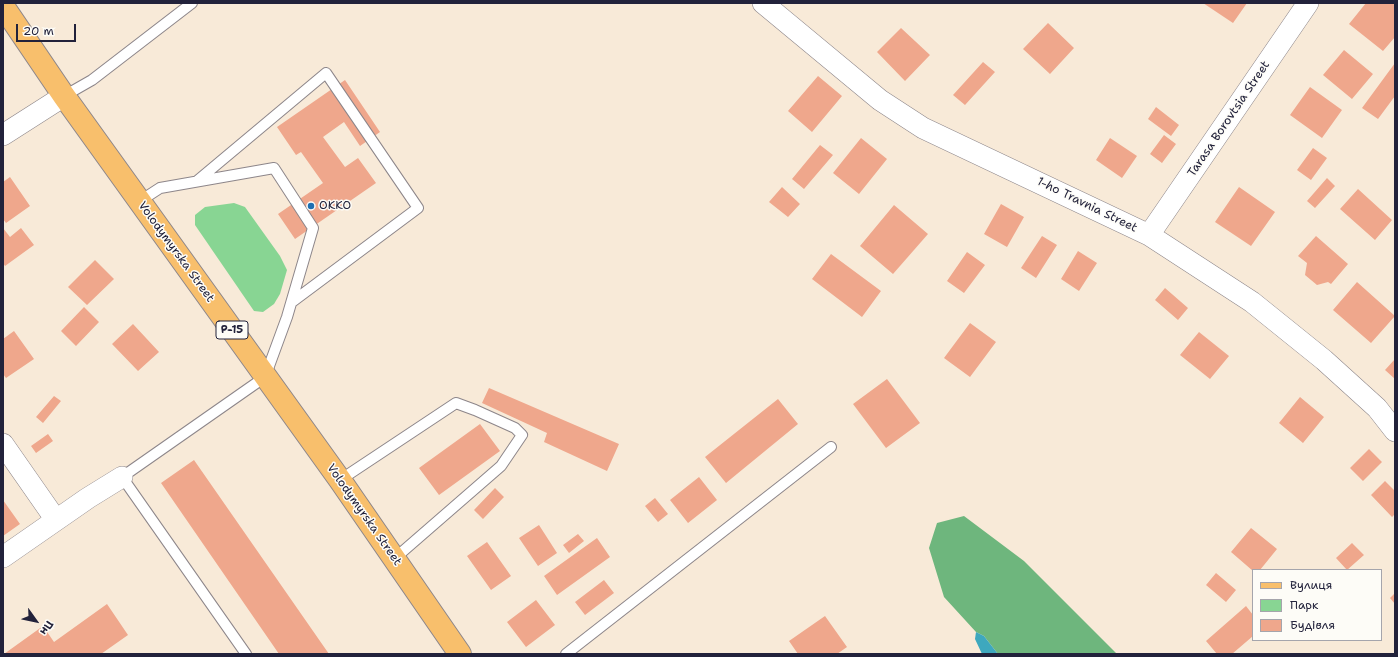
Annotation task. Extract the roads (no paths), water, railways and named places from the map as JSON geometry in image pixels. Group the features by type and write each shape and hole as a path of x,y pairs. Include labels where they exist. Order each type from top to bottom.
{"main road":[{"name":"Volodymyrska Street","path":"3,6 64,96 340,480 460,654"}],"street":[{"name":"1-ho Travnia Street","path":"763,3 880,100 923,128 1149,235 1252,302 1324,360 1377,408 1395,430"},
{"name":"Tarasa Borovtsia Street","path":"1149,235 1308,3"},
{"path":"3,135 64,96"},
{"path":"3,444 56,520"},
{"path":"5,559 56,520 122,477"}],"lane":[{"path":"64,96 92,80 192,3"},
{"path":"197,182 326,73 418,208 292,302"},
{"path":"140,201 160,188 274,168 313,228 292,302 265,377 122,477 246,654"},
{"path":"340,480 456,404 475,410 515,428 522,435 501,466 394,559"},
{"path":"566,654 831,447"}],"water":[{"path":"976,632 984,636 998,654 982,654 975,639"}],"place":[{"name":"OKKO","path":"311,206"}]}
